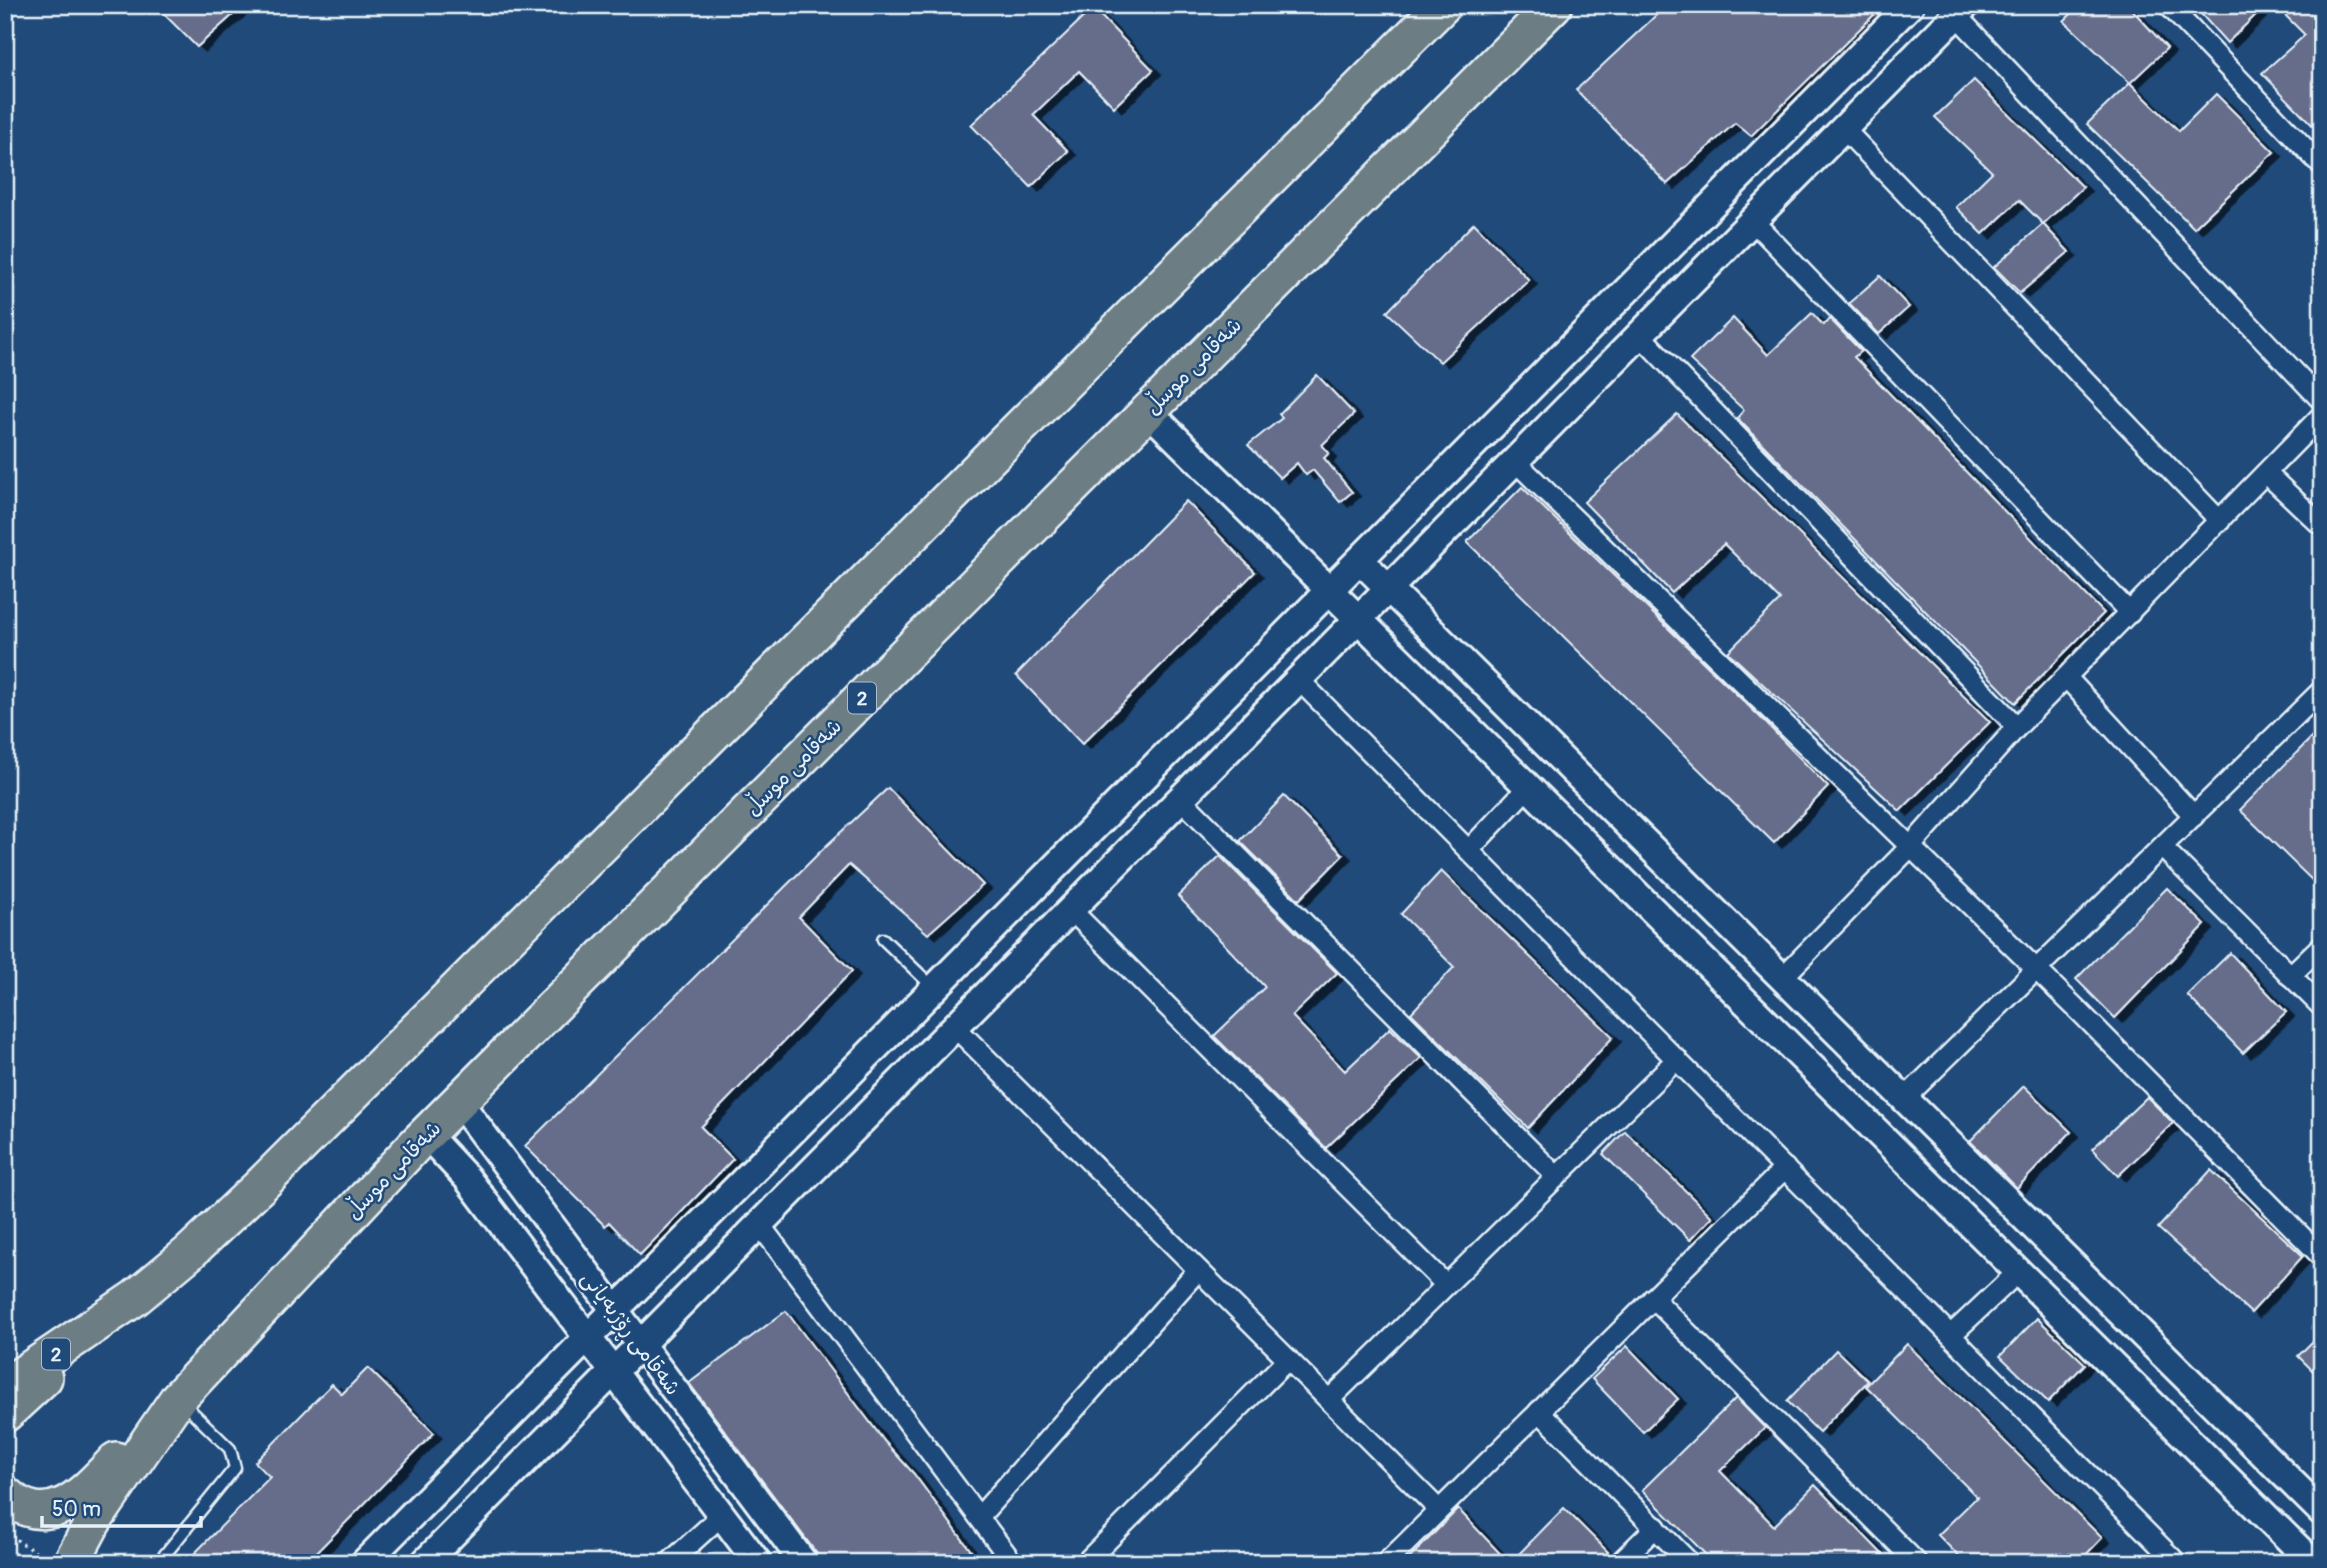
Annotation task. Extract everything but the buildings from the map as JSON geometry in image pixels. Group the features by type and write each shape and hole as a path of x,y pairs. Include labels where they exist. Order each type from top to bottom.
{"highway":[{"name":"2","path":"5,1386 106,1321 189,1253 259,1187 1443,5"},
{"name":"شەقامی موسڵ","path":"71,1563 93,1522 178,1398 426,1135 1554,5"},
{"path":"5,1375 106,1321"},
{"path":"5,1414 106,1321"},
{"path":"5,1494 17,1503 35,1510 54,1509 72,1502 178,1398"},
{"path":"84,1563 93,1522"}],"street":[{"path":"364,1563 590,1339 1910,5"},
{"path":"2168,5 2322,166"},
{"path":"425,1563 1961,10 2322,401"},
{"path":"1844,129 2220,521"},
{"path":"1760,157 1787,186"},
{"path":"1753,221 2130,613"},
{"path":"1640,335 2017,727"},
{"path":"1148,411 2313,1563"},
{"path":"1782,978 1910,847 2017,727 2322,415"},
{"path":"1515,461 2036,970 2322,1257"},
{"path":"2266,473 2322,526"},
{"path":"1360,560 2322,1512"},
{"path":"2067,678 2194,816"},
{"path":"1299,680 1951,1335 2167,1560"},
{"path":"1904,1099 2322,690"},
{"path":"1469,850 1529,786"},
{"path":"1181,799 1557,1177"},
{"path":"2162,847 2322,1007"},
{"path":"1071,910 1446,1285"},
{"path":"990,935 1019,962"},
{"path":"2290,976 2322,944"},
{"path":"955,1027 1439,1510"},
{"path":"1329,1400 1677,1059"},
{"name":"شەقامی ڕۆژبەیانی","path":"458,1102 804,1563"},
{"name":"شەقامی ڕۆژبەیانی","path":"426,1135 467,1178 615,1370 758,1563"},
{"path":"467,1178 496,1156"},
{"path":"1386,1563 1784,1168"},
{"path":"1986,1239 2015,1209"},
{"path":"760,1225 1013,1563"},
{"path":"979,1517 1198,1269"},
{"path":"1951,1335 2019,1271"},
{"path":"1653,1298 1917,1563"},
{"path":"1085,1563 1288,1359"},
{"path":"1539,1411 1690,1563"},
{"path":"669,1563 722,1515"},
{"path":"1619,1563 1656,1527"}],"lane":[{"path":"883,939 935,990"},
{"path":"158,1563 235,1468 230,1449 178,1398"}],"path":[{"path":"5,1532 38,1554"}]}
